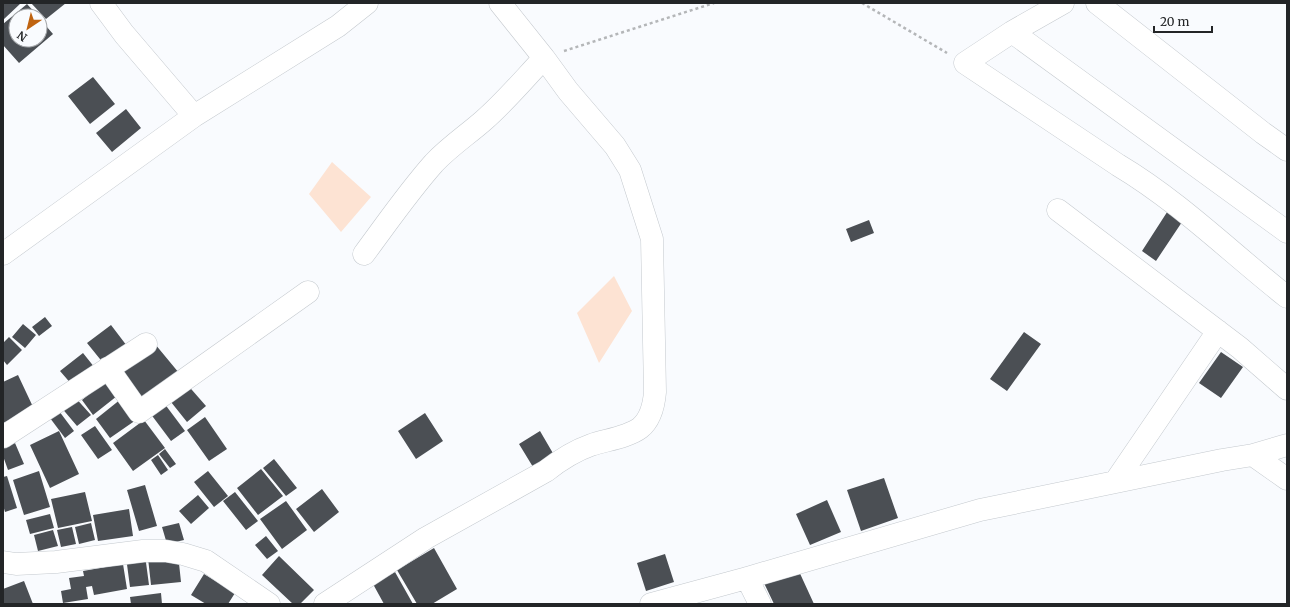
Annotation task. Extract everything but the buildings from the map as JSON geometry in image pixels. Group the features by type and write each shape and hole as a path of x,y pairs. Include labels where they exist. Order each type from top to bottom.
{"street":[{"path":"102,3 124,34 194,116"},
{"path":"3,254 194,116 338,26 367,3"},
{"path":"324,604 426,538 546,471 564,458 591,445 630,433 640,428 650,414 654,403 652,239 630,170 615,146 568,91 500,3"},
{"path":"1063,3 1012,32 965,63 1139,178 1183,210 1287,298"},
{"path":"1097,3 1263,133 1287,150"},
{"path":"1012,32 1287,232"},
{"path":"364,254 408,194 434,163 447,149 483,121 499,106 544,58"},
{"path":"1058,210 1240,348 1287,389"},
{"path":"108,368 139,412 308,292"},
{"path":"1115,482 1218,331"},
{"path":"3,437 146,344"},
{"path":"651,604 682,600 747,578 980,510 1222,460 1253,455 1287,445"},
{"path":"1253,455 1287,479"},
{"path":"3,562 16,564 56,562 143,551 166,551 183,554 206,561 269,604"},
{"path":"747,578 760,604"}],"path":[{"path":"544,58 714,3"},
{"path":"862,3 965,63"}],"shaded area":[{"path":"332,162 371,197 341,232 309,194"},
{"path":"614,276 632,311 599,363 577,313"}]}
